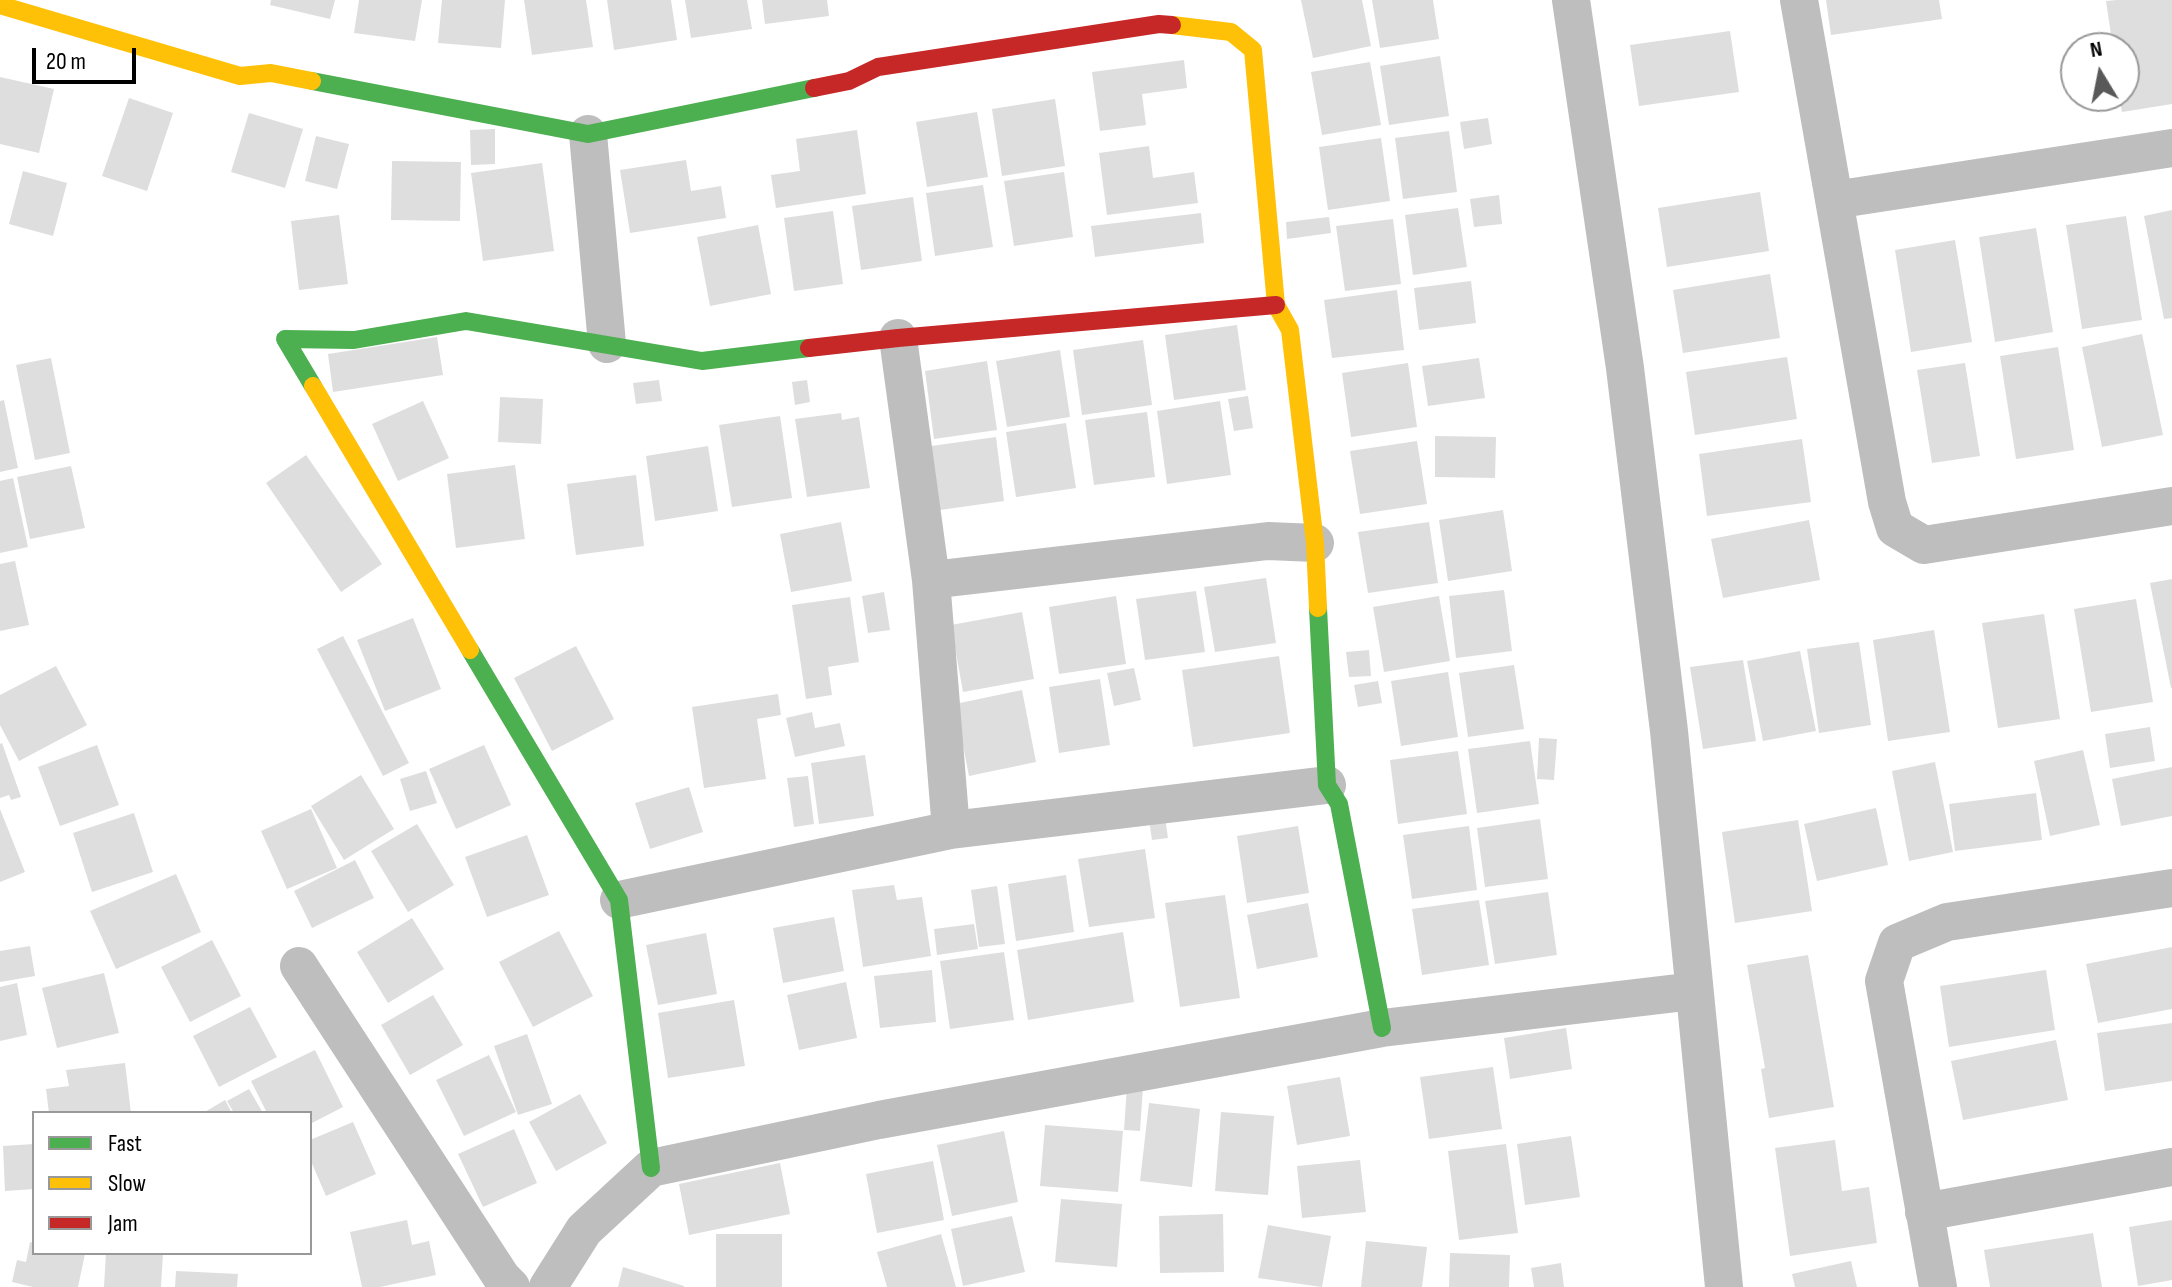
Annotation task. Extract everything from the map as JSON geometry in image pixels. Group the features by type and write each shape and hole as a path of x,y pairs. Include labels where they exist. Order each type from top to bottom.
{"street":[{"path":"1571,0 1627,384 1669,731 1724,1287"},
{"path":"1799,0 1887,502 1895,528 1924,545 2172,506"},
{"path":"0,5 240,76 271,73 588,134 849,81 878,67 1159,24 1231,32 1253,50 1276,305 1290,330 1315,543 1327,785 1339,804 1382,1028"},
{"path":"588,134 607,344"},
{"path":"1834,200 2172,148"},
{"path":"651,1168 619,900 285,339 354,340 466,321 702,361 898,338 1276,305"},
{"path":"898,338 931,580 951,830"},
{"path":"931,580 1268,541 1315,543"},
{"path":"619,900 951,830 1327,785"},
{"path":"1938,1287 1884,981 1897,943 1947,922 2172,888"},
{"path":"299,966 502,1278 511,1287"},
{"path":"548,1287 584,1230 651,1168 879,1120 1382,1028 1694,991"},
{"path":"1924,1212 2172,1167"}],"building":[{"path":"271,0 335,0 330,19 270,5"},
{"path":"359,0 422,0 415,41 354,33"},
{"path":"442,0 505,0 501,48 438,43"},
{"path":"524,0 586,0 593,47 532,55"},
{"path":"607,0 671,0 677,40 614,50"},
{"path":"685,0 747,0 752,29 691,38"},
{"path":"762,0 827,0 829,16 765,24"},
{"path":"1301,0 1362,0 1371,46 1313,58"},
{"path":"1372,0 1433,0 1439,39 1380,48"},
{"path":"1826,0 1939,0 1942,19 1831,35"},
{"path":"2172,0 2172,104 2140,109 2140,32 2111,32 2106,1"},
{"path":"1730,31 1739,92 1639,106 1630,45"},
{"path":"1440,56 1449,116 1389,125 1380,66"},
{"path":"1184,60 1187,88 1142,94 1146,125 1100,131 1092,72"},
{"path":"1370,62 1381,125 1322,135 1311,72"},
{"path":"0,77 54,89 39,153 0,144"},
{"path":"129,98 173,113 147,191 102,176"},
{"path":"1055,99 1065,166 1002,176 992,109"},
{"path":"977,112 988,177 927,187 916,122"},
{"path":"249,113 303,129 285,188 231,172"},
{"path":"1488,118 1492,144 1464,149 1460,122"},
{"path":"495,129 495,164 471,165 470,130"},
{"path":"857,130 866,194 776,208 771,175 800,171 796,139"},
{"path":"1449,131 1457,192 1403,199 1395,138"},
{"path":"316,136 349,144 337,189 305,181"},
{"path":"1381,138 1390,201 1328,210 1319,147"},
{"path":"1149,146 1153,178 1194,172 1198,203 1107,215 1099,153"},
{"path":"686,160 691,191 721,186 726,218 630,233 620,170"},
{"path":"392,161 461,162 460,221 391,220"},
{"path":"542,163 554,251 483,261 471,173"},
{"path":"23,171 67,183 53,236 9,224"},
{"path":"1064,172 1073,237 1014,246 1004,181"},
{"path":"983,185 993,247 935,256 926,193"},
{"path":"1760,192 1769,251 1667,267 1658,208"},
{"path":"1499,195 1502,224 1474,227 1470,199"},
{"path":"913,197 922,261 861,270 852,206"},
{"path":"1458,208 1467,267 1413,275 1405,215"},
{"path":"2172,210 2172,318 2164,319 2144,216"},
{"path":"833,211 843,284 794,291 784,218"},
{"path":"1201,213 1204,243 1095,257 1091,226"},
{"path":"339,215 348,284 299,290 291,221"},
{"path":"2126,216 2142,320 2082,329 2066,225"},
{"path":"1329,217 1331,233 1287,239 1286,222"},
{"path":"1393,219 1401,284 1345,291 1336,226"},
{"path":"758,225 771,294 710,306 697,237"},
{"path":"2036,228 2053,332 1995,342 1979,237"},
{"path":"1955,240 1972,342 1911,352 1895,250"},
{"path":"1770,274 1780,338 1683,353 1673,290"},
{"path":"1471,281 1476,323 1419,330 1414,288"},
{"path":"1397,290 1404,350 1332,358 1324,300"},
{"path":"1237,325 1246,390 1174,400 1165,335"},
{"path":"2142,334 2163,435 2102,447 2082,347"},
{"path":"437,337 443,375 333,392 328,354"},
{"path":"1143,340 1152,405 1082,415 1073,350"},
{"path":"2058,347 2074,450 2016,459 2000,356"},
{"path":"1060,350 1070,417 1007,427 996,361"},
{"path":"1787,357 1797,419 1695,435 1686,372"},
{"path":"51,358 70,453 35,460 16,365"},
{"path":"1479,358 1485,398 1428,406 1422,366"},
{"path":"987,361 997,430 934,439 925,371"},
{"path":"1408,363 1417,427 1351,437 1342,373"},
{"path":"1965,363 1980,456 1932,463 1917,370"},
{"path":"659,380 662,401 636,404 633,383"},
{"path":"807,380 810,402 795,405 792,382"},
{"path":"1248,396 1253,428 1234,431 1228,399"},
{"path":"500,397 543,399 541,444 498,442"},
{"path":"4,400 18,468 0,472 0,401"},
{"path":"423,401 449,458 398,481 372,424"},
{"path":"1220,401 1231,475 1167,484 1157,411"},
{"path":"1147,412 1155,477 1094,485 1085,420"},
{"path":"841,413 842,420 859,417 870,488 807,497 795,419"},
{"path":"780,416 792,498 732,507 719,425"},
{"path":"1066,423 1076,488 1016,497 1006,432"},
{"path":"1435,436 1496,437 1495,478 1435,477"},
{"path":"996,437 1004,501 940,510 931,446"},
{"path":"1802,439 1811,502 1707,516 1699,454"},
{"path":"1417,441 1427,504 1360,514 1350,451"},
{"path":"708,446 718,511 655,521 646,456"},
{"path":"306,455 382,564 341,592 266,483"},
{"path":"515,465 525,539 456,548 447,474"},
{"path":"71,466 85,528 30,539 17,477"},
{"path":"636,475 644,546 576,555 567,484"},
{"path":"13,478 28,547 0,553 0,481"},
{"path":"1503,510 1512,571 1448,581 1439,520"},
{"path":"1809,520 1820,580 1723,598 1711,539"},
{"path":"841,522 852,581 791,592 780,534"},
{"path":"1429,522 1438,583 1368,593 1358,532"},
{"path":"15,561 29,625 0,631 0,564"},
{"path":"1266,578 1276,643 1215,652 1204,587"},
{"path":"2172,579 2172,688 2171,688 2150,583"},
{"path":"1504,590 1512,651 1456,658 1449,596"},
{"path":"1196,591 1205,652 1145,660 1136,599"},
{"path":"884,592 890,630 868,633 862,596"},
{"path":"1116,596 1126,664 1059,674 1049,607"},
{"path":"1439,596 1450,661 1384,672 1373,607"},
{"path":"850,597 859,662 828,667 832,695 806,699 792,605"},
{"path":"2136,599 2153,702 2091,712 2074,609"},
{"path":"1022,612 1034,679 963,692 951,625"},
{"path":"2044,614 2060,719 1998,728 1982,623"},
{"path":"413,618 441,689 385,711 357,640"},
{"path":"1934,630 1950,732 1888,741 1873,640"},
{"path":"343,636 409,763 383,776 317,649"},
{"path":"1859,642 1871,725 1819,733 1807,649"},
{"path":"576,646 614,719 552,751 514,678"},
{"path":"1369,650 1371,676 1349,677 1346,652"},
{"path":"1800,651 1816,731 1763,741 1747,661"},
{"path":"1279,656 1290,733 1193,747 1182,670"},
{"path":"1743,660 1756,741 1703,749 1690,667"},
{"path":"1514,665 1524,729 1468,737 1459,673"},
{"path":"56,666 87,725 19,761 0,725 0,695"},
{"path":"1134,668 1141,700 1114,706 1107,673"},
{"path":"1448,672 1458,737 1401,746 1391,681"},
{"path":"1100,679 1110,745 1059,753 1049,687"},
{"path":"1378,681 1382,703 1358,707 1354,685"},
{"path":"1022,690 1036,762 969,776 955,704"},
{"path":"778,694 781,715 757,719 766,779 704,788 692,707"},
{"path":"812,712 815,728 840,723 845,746 795,757 786,718"},
{"path":"2150,727 2155,761 2110,768 2105,734"},
{"path":"1539,738 1557,739 1554,780 1537,779"},
{"path":"1530,741 1539,804 1477,813 1468,749"},
{"path":"2,743 21,797 11,800 9,795 0,798"},
{"path":"97,745 119,805 60,826 38,767"},
{"path":"484,745 511,805 456,829 429,769"},
{"path":"2083,750 2100,825 2050,836 2034,761"},
{"path":"1458,751 1467,814 1398,824 1390,760"},
{"path":"865,755 874,816 819,824 811,763"},
{"path":"1935,762 1953,852 1909,861 1892,771"},
{"path":"2172,767 2172,816 2121,826 2112,779"},
{"path":"426,771 437,803 410,811 400,779"},
{"path":"361,775 394,829 344,860 311,806"},
{"path":"808,776 814,824 794,827 787,778"},
{"path":"689,787 703,832 650,849 635,803"},
{"path":"2036,793 2042,840 1955,851 1949,804"},
{"path":"1876,808 1888,865 1817,881 1804,824"},
{"path":"0,809 25,872 0,882"},
{"path":"311,809 337,868 287,889 261,831"},
{"path":"134,813 153,872 92,892 73,833"},
{"path":"1165,817 1168,838 1152,840 1149,820"},
{"path":"1540,819 1548,879 1485,887 1477,828"},
{"path":"1798,820 1812,911 1735,923 1722,832"},
{"path":"417,824 454,885 408,912 371,851"},
{"path":"1298,826 1309,893 1247,903 1237,836"},
{"path":"1469,826 1477,890 1412,899 1403,835"},
{"path":"527,835 549,895 487,917 465,857"},
{"path":"1145,849 1155,918 1089,927 1078,859"},
{"path":"355,860 374,898 312,928 294,891"},
{"path":"176,874 201,932 116,969 90,911"},
{"path":"1066,875 1074,932 1016,941 1008,884"},
{"path":"894,885 897,900 922,897 931,956 863,967 852,890"},
{"path":"997,886 1005,944 979,947 971,890"},
{"path":"1548,892 1557,955 1495,964 1485,901"},
{"path":"1225,895 1240,998 1180,1007 1165,903"},
{"path":"1479,900 1489,965 1422,975 1412,909"},
{"path":"1308,903 1318,957 1257,969 1247,915"},
{"path":"834,917 844,971 783,983 773,928"},
{"path":"412,918 444,969 388,1003 357,952"},
{"path":"974,924 978,949 937,955 934,929"},
{"path":"559,931 593,996 533,1027 499,962"},
{"path":"1123,932 1134,1002 1028,1020 1017,950"},
{"path":"706,933 717,994 658,1005 646,945"},
{"path":"212,940 241,996 190,1022 161,967"},
{"path":"30,946 35,976 0,982 0,951"},
{"path":"2172,947 2172,1009 2098,1023 2086,964"},
{"path":"1004,952 1014,1020 950,1029 940,961"},
{"path":"1808,955 1834,1107 1769,1118 1761,1069 1765,1068 1747,965"},
{"path":"932,970 936,1022 880,1028 874,976"},
{"path":"2046,970 2055,1030 1949,1047 1940,986"},
{"path":"104,973 119,1033 57,1048 42,988"},
{"path":"846,982 857,1038 799,1050 787,995"},
{"path":"17,983 27,1035 0,1041 0,987"},
{"path":"433,995 463,1045 410,1075 381,1025"},
{"path":"734,1000 745,1066 668,1078 658,1013"},
{"path":"250,1007 277,1057 219,1087 193,1036"},
{"path":"2172,1023 2172,1081 2105,1091 2097,1033"},
{"path":"1566,1028 1572,1069 1510,1079 1504,1038"},
{"path":"527,1034 552,1104 518,1115 494,1046"},
{"path":"2056,1040 2068,1100 1963,1120 1951,1061"},
{"path":"315,1050 343,1107 312,1123 312,1111 266,1111 251,1081"},
{"path":"489,1055 516,1112 464,1136 436,1080"},
{"path":"125,1063 131,1111 49,1111 46,1089 69,1086 66,1070"},
{"path":"1493,1067 1502,1129 1429,1139 1420,1077"},
{"path":"1340,1077 1350,1136 1297,1145 1287,1086"},
{"path":"1127,1086 1143,1087 1140,1131 1124,1130"},
{"path":"249,1089 262,1111 233,1111 227,1101"},
{"path":"580,1094 607,1143 556,1171 529,1122"},
{"path":"225,1100 231,1111 206,1111"},
{"path":"1149,1103 1200,1109 1192,1187 1140,1181"},
{"path":"1221,1112 1274,1116 1268,1195 1215,1191"},
{"path":"353,1122 376,1174 326,1196 312,1164 312,1139"},
{"path":"1045,1125 1123,1131 1118,1192 1040,1186"},
{"path":"514,1129 537,1183 483,1207 458,1154"},
{"path":"1004,1131 1018,1202 952,1216 937,1145"},
{"path":"1571,1136 1580,1197 1525,1205 1517,1144"},
{"path":"1835,1140 1842,1191 1869,1187 1877,1243 1790,1256 1775,1148"},
{"path":"32,1144 32,1189 5,1191 3,1146"},
{"path":"1506,1144 1518,1233 1459,1240 1448,1151"},
{"path":"1360,1160 1366,1212 1302,1218 1297,1166"},
{"path":"933,1161 944,1220 877,1233 866,1174"},
{"path":"780,1163 790,1214 689,1235 679,1184"},
{"path":"1061,1199 1122,1204 1117,1267 1055,1262"},
{"path":"1223,1214 1224,1272 1160,1273 1159,1216"},
{"path":"1012,1216 1025,1272 963,1286 951,1229"},
{"path":"407,1220 412,1245 429,1241 436,1275 380,1287 362,1287 350,1232"},
{"path":"2172,1220 2172,1280 2138,1286 2129,1227"},
{"path":"1268,1225 1331,1236 1322,1287 1258,1278"},
{"path":"2093,1233 2102,1287 1990,1287 1984,1250"},
{"path":"716,1234 782,1234 782,1287 716,1287"},
{"path":"941,1234 956,1287 887,1287 877,1252"},
{"path":"1366,1241 1427,1247 1422,1287 1361,1287"},
{"path":"30,1242 32,1255 85,1255 78,1287 33,1287 12,1282 17,1260 26,1262"},
{"path":"1450,1253 1510,1255 1509,1287 1449,1287"},
{"path":"106,1255 163,1255 161,1287 104,1287"},
{"path":"1851,1261 1857,1287 1795,1287 1792,1274"},
{"path":"1561,1263 1564,1287 1534,1287 1531,1268"},
{"path":"623,1267 684,1286 684,1287 618,1287"},
{"path":"176,1271 238,1274 237,1287 175,1287"}],"traffic: fast":[{"path":"312,81 588,134 814,88"},
{"path":"313,386 285,339 354,340 466,321 702,361 809,348"},
{"path":"1318,608 1327,785 1339,804 1382,1028"},
{"path":"470,650 619,900 651,1168"}],"traffic: slow":[{"path":"0,5 240,76 271,73 312,81"},
{"path":"1172,25 1231,32 1253,50 1276,305 1290,330 1315,543 1318,608"},
{"path":"313,386 470,650"}],"traffic: jam":[{"path":"814,88 849,81 878,67 1159,24 1172,25"},
{"path":"809,348 1276,305"}]}
